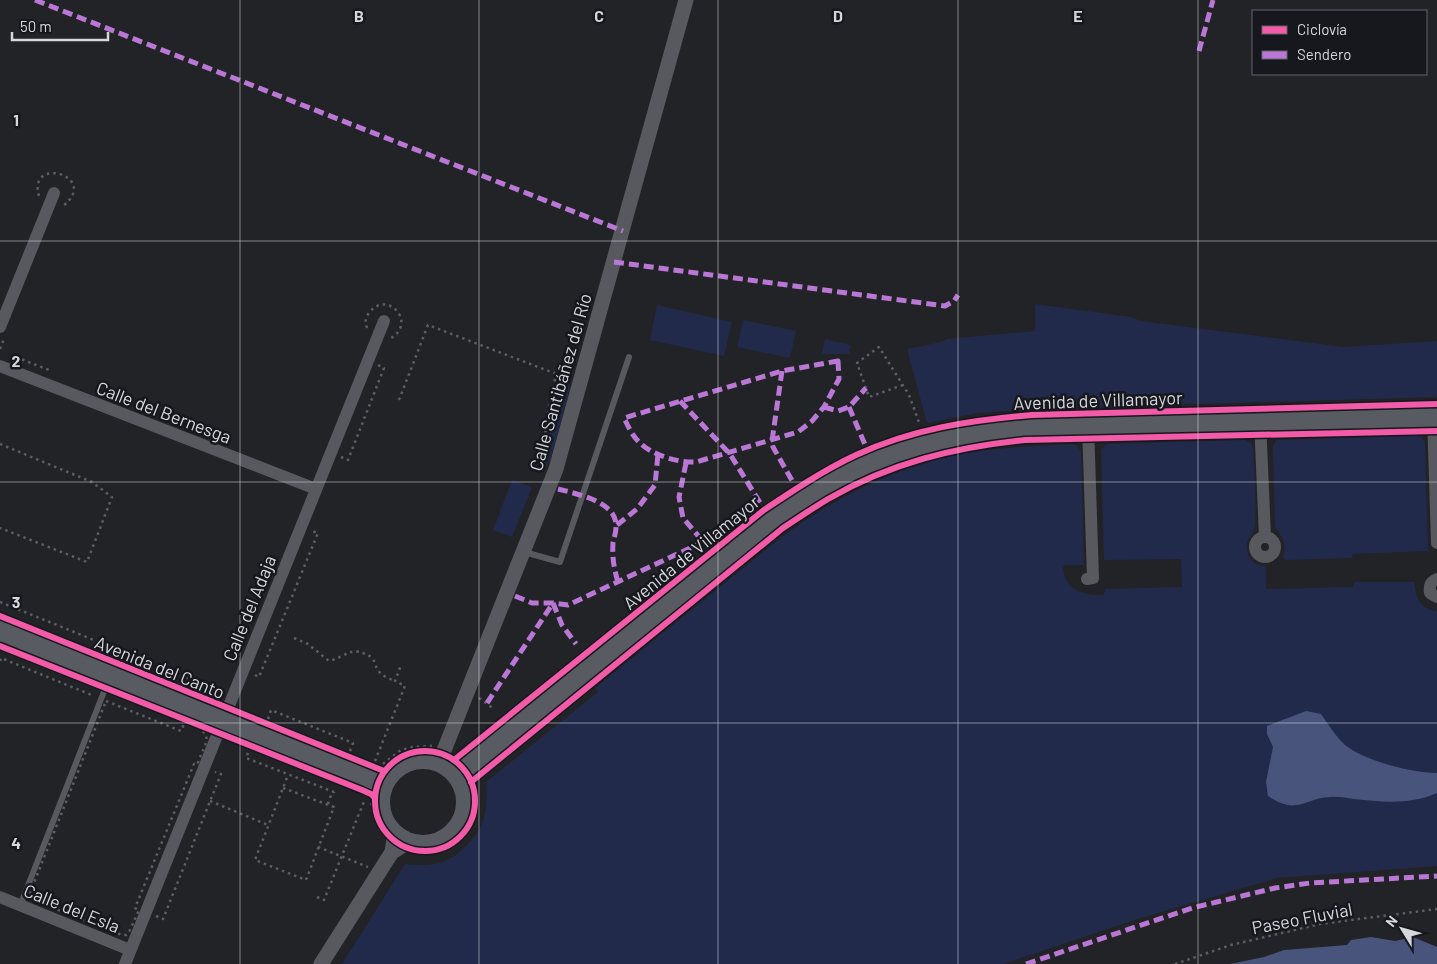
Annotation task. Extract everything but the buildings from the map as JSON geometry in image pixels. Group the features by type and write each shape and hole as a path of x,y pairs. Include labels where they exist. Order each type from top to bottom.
{"main road":[{"name":"Avenida de Villamayor","path":"446,763 779,524 826,493 909,456 957,442 1088,425 1165,431 1260,421 1435,416"},
{"name":"Avenida del Canto","path":"0,636 108,682 221,724"},
{"name":"Avenida del Canto","path":"0,636 379,789"},
{"path":"428,761 446,763 464,794 461,819 454,829 445,837 434,842 422,844 391,840 379,789 395,771 410,763 428,761"}],"street":[{"name":"Calle Santibáñez del Río","path":"446,763 523,551 559,460 686,0"},
{"path":"0,327 54,193"},
{"name":"Calle del Adaja","path":"125,964 384,321"},
{"name":"Calle del Bernesga","path":"3,357 316,489"},
{"path":"1435,416 1437,543"},
{"path":"1260,421 1265,537"},
{"path":"1087,578 1093,578 1088,425"},
{"path":"1437,578 1432,581 1429,587 1430,593 1437,598"},
{"path":"322,964 391,840"},
{"name":"Calle del Esla","path":"0,897 130,950"}],"lane":[{"path":"523,551 560,562 629,357"},
{"path":"20,906 108,682"}],"path":[{"path":"370,334 366,324 366,317 376,306 388,305 399,313 402,320 398,331 388,339"},
{"path":"399,400 428,325 573,381"},
{"path":"902,385 869,397 857,363 878,347 909,394 922,430"},
{"path":"3,357 16,361 18,358 55,372"},
{"path":"338,456 348,460 384,368 375,364"},
{"path":"540,472 551,391 556,374"},
{"path":"0,444 92,482 112,497 87,562 0,528"},
{"path":"251,674 259,677 318,533 309,529"},
{"path":"0,602 200,683 195,693 203,698"},
{"path":"294,638 308,644 328,661 355,651 367,654 373,658 376,670 381,675 405,686 375,762"},
{"path":"0,661 1,658 98,698"},
{"path":"395,681 401,665"},
{"path":"475,696 494,709"},
{"path":"106,701 181,731 185,722 202,729 207,739 197,765 194,764 135,908 139,910 126,935 28,898 102,710 106,701"},
{"path":"261,719 268,719 271,710 353,742 350,752"},
{"path":"176,715 221,724"},
{"path":"261,719 269,726"},
{"path":"366,761 384,764 401,750 413,747 446,763"},
{"path":"250,749 246,758 332,792"},
{"path":"366,761 384,771 398,758 415,751 425,750 446,763"},
{"path":"154,915 163,919 221,774 212,770"},
{"path":"283,788 334,807 306,880 254,860 288,774"},
{"path":"328,805 337,784"},
{"path":"379,789 375,798 376,810 379,821 391,840"},
{"path":"317,897 324,900 366,795 371,800 376,826 391,840"},
{"path":"210,801 268,825"},
{"path":"318,847 372,869"}],"shaded area":[{"path":"1035,304 1131,317 1141,321 1343,347 1437,341 1437,397 1026,409 978,413 927,423 907,349 947,339 1035,331"},
{"path":"657,305 732,322 724,356 650,340"},
{"path":"743,320 796,331 790,358 737,347"},
{"path":"825,339 851,345 849,354 822,354"},
{"path":"557,382 570,387 554,447 544,473 548,434 554,418 552,417"},
{"path":"1421,437 1425,442 1428,551 1353,554 1352,558 1286,560 1283,557 1284,541 1275,527 1273,446 1276,440"},
{"path":"1245,440 1252,444 1253,450 1256,507 1254,529 1246,545 1249,557 1253,562 1266,567 1266,589 1353,587 1354,582 1415,582 1416,593 1420,602 1427,608 1437,611 1437,866 1277,878 1134,920 1003,964 342,964 405,864 431,865 445,861 459,852 475,836 484,819 486,782 598,692 595,688 783,536 827,507 850,494 897,473 947,457 998,449 1072,444 1081,451 1084,565 1065,565 1063,567 1067,582 1071,587 1083,593 1097,595 1104,595 1105,589 1182,587 1181,559 1104,560 1101,450 1108,444"},
{"path":"512,480 532,487 512,537 493,530"},
{"path":"1306,711 1321,714 1345,745 1364,756 1389,765 1415,771 1437,773 1437,793 1427,797 1396,802 1333,797 1294,805 1286,805 1268,796 1266,782 1273,747 1267,734 1267,726"},
{"path":"1371,937 1395,941 1413,937 1437,947 1437,964 1230,964 1264,957 1284,950 1347,945 1351,940"}],"marked path":[{"path":"35,0 623,231"},
{"path":"1199,51 1213,0"},
{"path":"614,262 945,306 954,301 958,295"},
{"path":"838,361 839,379 824,407 812,421 798,432 696,462 673,459 657,454 643,446 636,439 624,418 782,371 838,361"},
{"path":"782,371 772,441 773,447 794,484"},
{"path":"824,407 838,411 849,407 866,388"},
{"path":"680,401 730,454 762,506"},
{"path":"849,407 866,447"},
{"path":"617,525 637,509 655,485 658,454"},
{"path":"686,463 679,497 683,518 706,545"},
{"path":"558,489 604,505 615,518 616,527 613,553 614,568 618,582"},
{"path":"515,596 532,603 568,605 703,542"},
{"path":"553,603 562,625 576,644"},
{"path":"487,703 553,603"},
{"path":"1026,964 1192,908 1275,888 1310,883 1437,876"}],"cycle path":[{"path":"454,760 764,510 832,467 899,438 964,423 1032,415 1437,404"},
{"path":"471,782 783,528 822,502 851,486 899,466 948,452 1025,440 1437,431"},
{"path":"0,616 384,771"},
{"path":"0,646 362,790 375,798"},
{"path":"425,751 435,752 453,759 467,773 474,791 475,801 474,811 467,829 453,843 435,850 425,851 415,850 397,843 383,829 376,811 375,801 376,791 383,773 397,759 415,752 425,751"}]}
